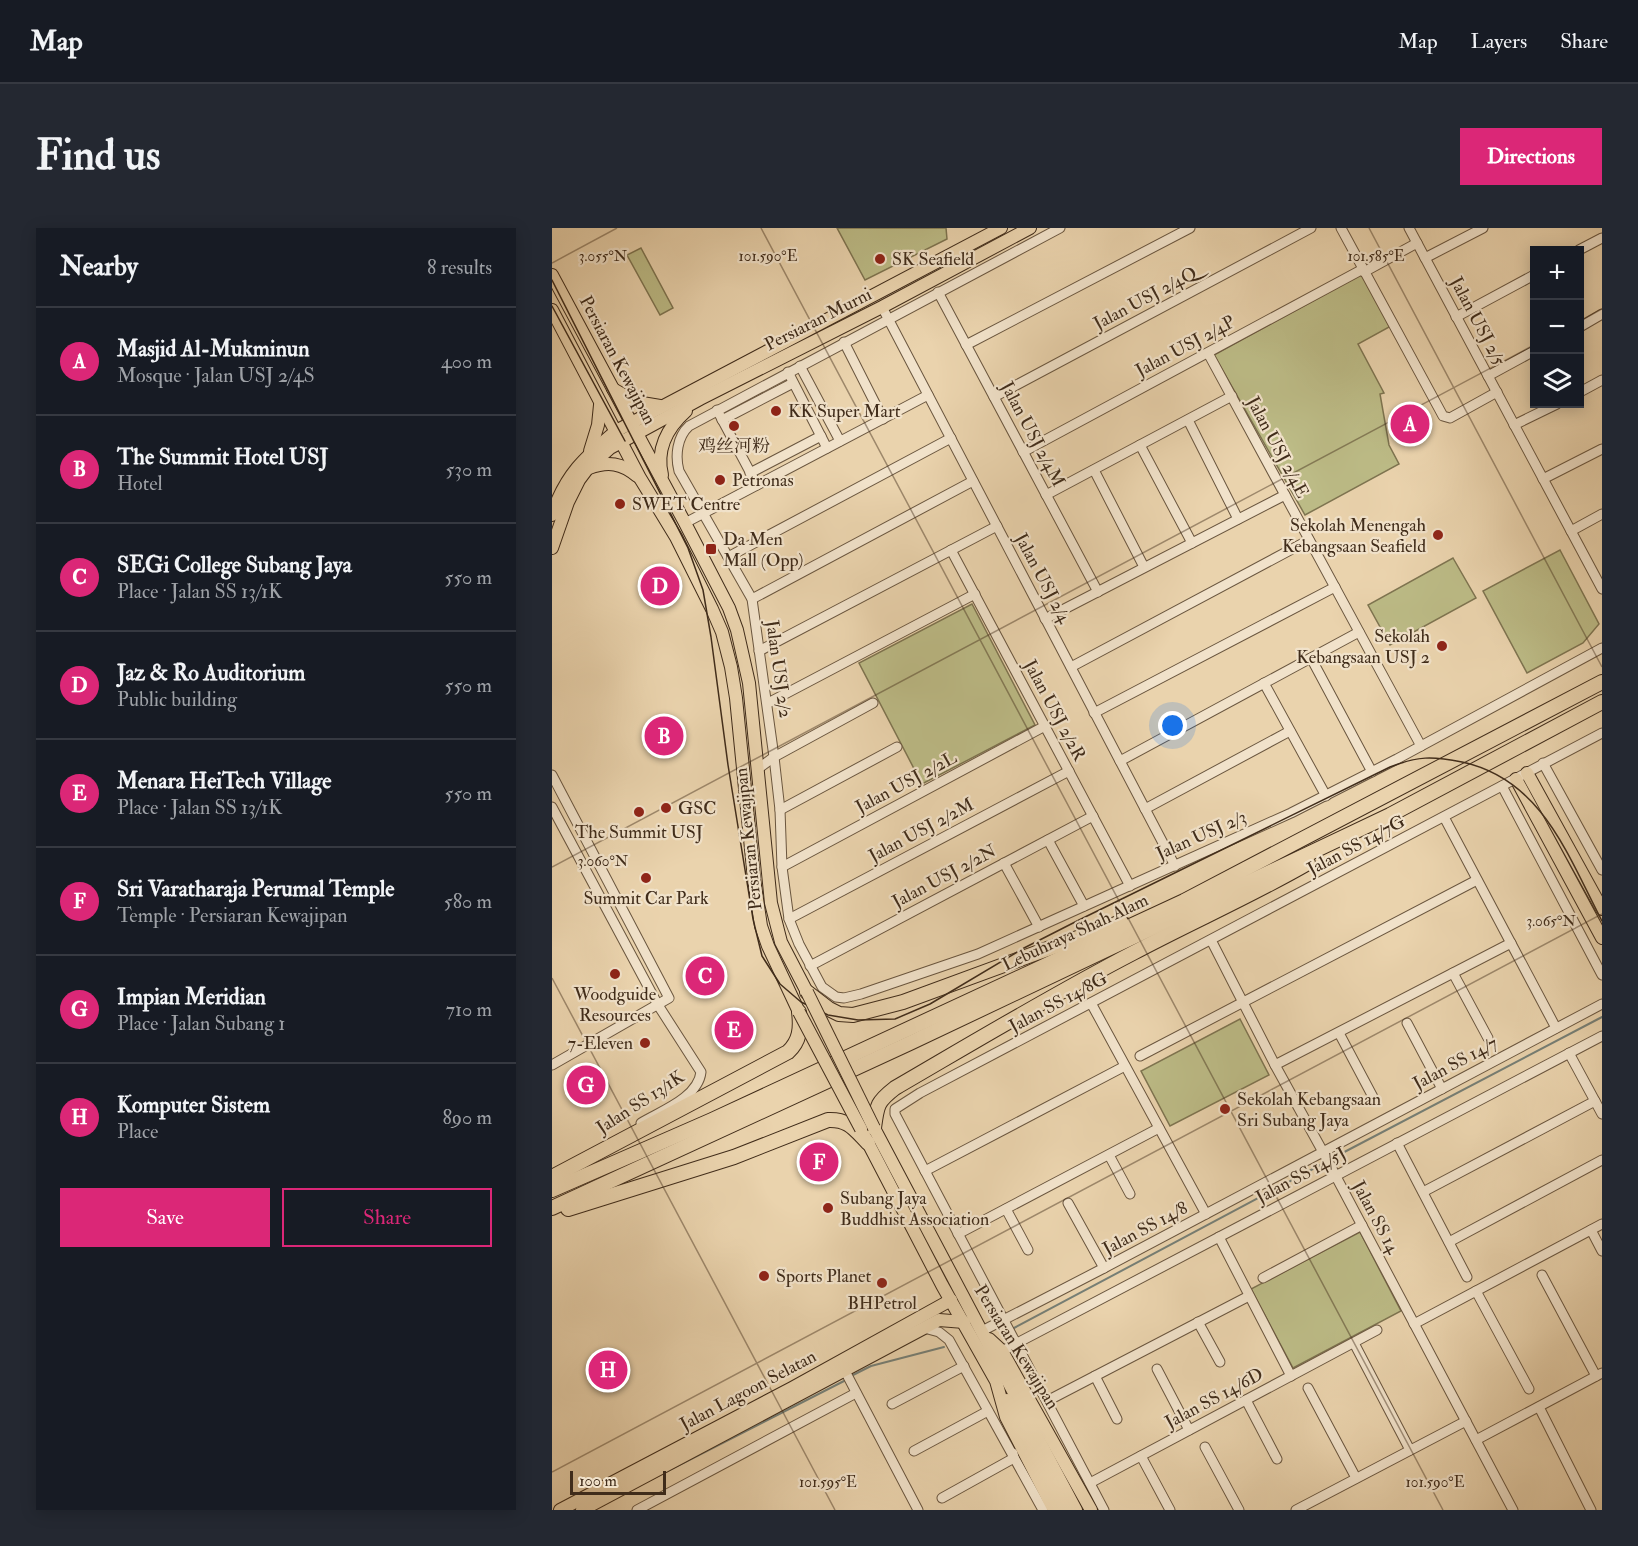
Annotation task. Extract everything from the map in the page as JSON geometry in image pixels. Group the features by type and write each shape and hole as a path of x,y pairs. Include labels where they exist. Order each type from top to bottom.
{"highway":[{"name":"Lebuhraya Shah Alam","path":"552,1190 712,1120 1184,901 1602,680"},
{"name":"Lebuhraya Shah Alam","path":"552,1208 921,1038 1390,815 1602,703"},
{"path":"868,1128 880,1099 895,1088 1058,993 1271,885 1390,815"},
{"path":"807,992 829,1010 838,1014 853,1015 903,1002 1139,915 1184,901"},
{"path":"552,1177 788,1052 795,1046 799,1036 799,1012"},
{"path":"552,1215 734,1157 828,1120 837,1119 847,1123 868,1143"}],"main road":[{"name":"Persiaran Murni","path":"634,428 663,406 1001,228"},
{"name":"Persiaran Murni","path":"619,436 700,399 882,307 1030,228"},
{"name":"Persiaran Kewajipan","path":"552,274 729,608 737,630 749,683 771,903 782,942 868,1128 868,1143 996,1381 1006,1417 1054,1510"},
{"path":"851,307 877,301 882,307"},
{"name":"Persiaran Kewajipan","path":"552,310 640,478 676,537 712,609 726,645 736,698 754,879 761,926 772,954 799,1012 868,1128 983,1333 1002,1351 1091,1510"},
{"path":"612,388 636,402 663,406"},
{"path":"590,453 600,417 601,408 598,396"},
{"path":"664,485 660,460 663,443 672,426 700,399"},
{"path":"552,515 557,500 572,473 590,453 619,436"},
{"path":"552,548 568,502 579,480 619,436"},
{"path":"588,468 611,463 625,468 640,478"},
{"path":"1525,781 1602,909"},
{"path":"1525,781 1602,938"},
{"name":"Jalan Lagoon Selatan","path":"560,1510 785,1392 951,1300"},
{"name":"Jalan Lagoon Selatan","path":"582,1510 939,1320 964,1322"},
{"path":"983,1333 1057,1483 1066,1510"},
{"path":"996,1381 1057,1483 1076,1510"}],"street":[{"name":"Jalan USJ 2/2","path":"810,966 789,919 782,867 780,810 768,703 752,599 679,471 676,461 677,454 685,429 1060,228"},
{"path":"966,345 1190,228"},
{"name":"Jalan USJ 2/4Q","path":"994,397 1311,228"},
{"path":"1341,228 1443,416 1450,418 1497,392"},
{"name":"Jalan USJ 2/5","path":"1409,228 1601,584"},
{"path":"1425,258 1483,228"},
{"path":"1584,247 1602,238"},
{"name":"Jalan USJ 2/4P","path":"1023,452 1417,243"},
{"path":"1456,317 1530,276"},
{"name":"Jalan USJ 2/4M","path":"938,292 1098,592"},
{"name":"Jalan USJ 2/4","path":"882,307 1174,866"},
{"path":"1584,325 1602,314"},
{"path":"844,342 884,419"},
{"name":"Jalan USJ 2/4E","path":"1208,353 1421,746"},
{"path":"1488,376 1530,353"},
{"path":"800,366 840,441"},
{"path":"788,372 827,448"},
{"path":"747,375 755,390"},
{"path":"1584,390 1602,380"},
{"path":"722,420 793,383"},
{"path":"685,523 928,395"},
{"path":"1046,495 1232,396"},
{"path":"1515,425 1549,408"},
{"path":"717,410 757,485"},
{"path":"1188,420 1239,519"},
{"path":"750,473 821,436"},
{"path":"728,557 951,438"},
{"path":"1140,445 1192,543"},
{"path":"1543,479 1602,449"},
{"path":"1094,470 1144,567"},
{"path":"752,599 973,481"},
{"path":"1046,619 1285,495"},
{"path":"1571,531 1602,514"},
{"path":"759,651 997,526"},
{"path":"1071,667 1310,540"},
{"name":"Jalan USJ 2/2R","path":"951,550 1130,886"},
{"path":"1094,713 1335,587"},
{"path":"768,703 975,594"},
{"path":"1120,760 1359,632"},
{"name":"Jalan USJ 2/3","path":"810,966 827,992 844,998 978,954 1326,796 1602,648"},
{"path":"1311,658 1372,772"},
{"path":"1264,683 1326,796"},
{"path":"759,768 774,757 873,703"},
{"name":"Jalan USJ 2/2L","path":"782,867 1045,726"},
{"path":"1145,809 1290,731"},
{"name":"Jalan SS 14/7G","path":"1211,940 1502,786 1525,781 1543,763 1602,733"},
{"path":"780,810 897,747"},
{"path":"1543,763 1602,870"},
{"name":"Jalan USJ 2/2M","path":"789,919 1069,771"},
{"path":"552,775 669,998 552,1065"},
{"path":"1502,786 1602,975"},
{"name":"Jalan SS 13/1K","path":"552,807 658,1005 701,1072 696,1088 685,1097 604,1144 576,1164"},
{"name":"Jalan USJ 2/2N","path":"810,966 1093,816"},
{"path":"1444,817 1556,1028"},
{"path":"1048,840 1084,906"},
{"path":"1004,863 1039,927"},
{"path":"1140,1056 1477,880"},
{"path":"616,928 629,921"},
{"name":"Jalan SS 14/8G","path":"925,1170 895,1114 895,1109 920,1093 1211,940"},
{"name":"Jalan SS 14","path":"1211,940 1275,1065 1513,1510"},
{"path":"1275,1065 1511,943"},
{"path":"1453,973 1488,1038"},
{"path":"1091,1003 1206,1214"},
{"name":"Jalan SS 14/7","path":"1326,1158 1442,1089 1602,1004"},
{"path":"1407,1023 1442,1089"},
{"path":"1340,1033 1373,1097"},
{"name":"Jalan SS 14/5J","path":"1002,1351 1602,1036"},
{"path":"1569,1053 1602,1114"},
{"path":"1104,1510 925,1170 1125,1066"},
{"path":"1423,1192 1595,1101"},
{"path":"958,1234 1160,1128"},
{"path":"1397,1143 1467,1277"},
{"path":"1109,1155 1130,1194"},
{"name":"Jalan SS 14/8","path":"983,1333 1206,1214 1326,1158"},
{"path":"1449,1242 1602,1160"},
{"path":"1068,1203 1104,1268"},
{"path":"1006,1209 1028,1250"},
{"path":"1414,1324 1602,1224"},
{"path":"1263,1278 1362,1225"},
{"path":"1591,1230 1602,1251"},
{"path":"1218,1237 1291,1376"},
{"path":"1476,1440 1599,1375 1542,1275"},
{"path":"1476,1291 1529,1389"},
{"path":"1047,1401 1249,1296"},
{"path":"1198,1322 1220,1362"},
{"path":"924,1328 944,1335 954,1347 1040,1509"},
{"name":"Jalan SS 14/6D","path":"1090,1483 1377,1330"},
{"path":"1354,1342 1410,1450"},
{"path":"892,1404 964,1366"},
{"path":"1157,1369 1189,1430"},
{"path":"845,1371 918,1510"},
{"path":"1095,1376 1118,1419"},
{"path":"1308,1388 1356,1478"},
{"path":"637,1510 856,1393"},
{"path":"1246,1400 1277,1458"},
{"path":"1539,1407 1591,1510"},
{"path":"914,1451 988,1411"},
{"path":"1006,1417 1014,1458"},
{"path":"1296,1510 1314,1506 1356,1478 1466,1421"},
{"path":"1205,1446 1239,1510"},
{"path":"1141,1456 1170,1510"},
{"path":"942,1498 1014,1458"}],"shaded area":[{"name":"SK Seafield","path":"837,228 946,228 947,239 865,280"},
{"path":"641,248 673,308 660,315 627,255"},
{"path":"1362,274 1391,326 1358,344 1384,393 1380,394 1389,445 1399,464 1305,515 1214,355"},
{"path":"1560,550 1599,624 1583,643 1527,673 1483,591"},
{"path":"1453,558 1476,598 1390,645 1368,605"},
{"path":"972,604 1035,725 922,784 859,663"},
{"path":"1240,1019 1269,1075 1170,1126 1141,1071"},
{"path":"1360,1232 1401,1311 1293,1368 1251,1289"}],"waterway":[{"path":"1331,1159 1602,1017"},
{"path":"1014,1328 1326,1162"},
{"path":"853,1375 871,1366 944,1347"},
{"path":"646,1482 844,1381"}],"tram line":[{"path":"552,280 688,548 703,590 753,919 762,956 780,984 801,1002 828,1015 858,1020 895,1019 930,1004 1024,948 1079,920 1390,767 1425,758 1462,762 1490,771 1513,785 1549,824 1564,847 1602,921"},
{"path":"552,306 625,441"}],"place":[{"name":"SK Seafield","path":"880,259"},
{"name":"KK Super Mart","path":"776,411"},
{"name":"Masjid Al-Mukminun","path":"1410,424"},
{"name":"鸡丝河粉","path":"734,426"},
{"name":"Petronas","path":"720,480"},
{"name":"SWET Centre","path":"620,504"},
{"name":"Sekolah Menengah Kebangsaan Seafield","path":"1438,535"},
{"name":"Da Men Mall (Opp)","path":"711,549"},
{"name":"Jaz & Ro Auditorium","path":"660,586"},
{"name":"Sekolah Kebangsaan USJ 2","path":"1442,646"},
{"name":"The Summit Hotel USJ","path":"664,736"},
{"name":"GSC","path":"666,808"},
{"name":"The Summit USJ","path":"639,812"},
{"name":"Summit Car Park","path":"646,878"},
{"name":"Woodguide Resources","path":"615,974"},
{"name":"SEGi College Subang Jaya","path":"705,976"},
{"name":"Menara HeiTech Village","path":"734,1030"},
{"name":"7-Eleven","path":"645,1043"},
{"name":"Impian Meridian","path":"586,1085"},
{"name":"Sekolah Kebangsaan Sri Subang Jaya","path":"1225,1109"},
{"name":"Sri Varatharaja Perumal Temple","path":"819,1162"},
{"name":"Subang Jaya Buddhist Association","path":"828,1208"},
{"name":"Sports Planet","path":"764,1276"},
{"name":"BHPetrol","path":"882,1283"},
{"name":"Komputer Sistem","path":"608,1370"}]}
